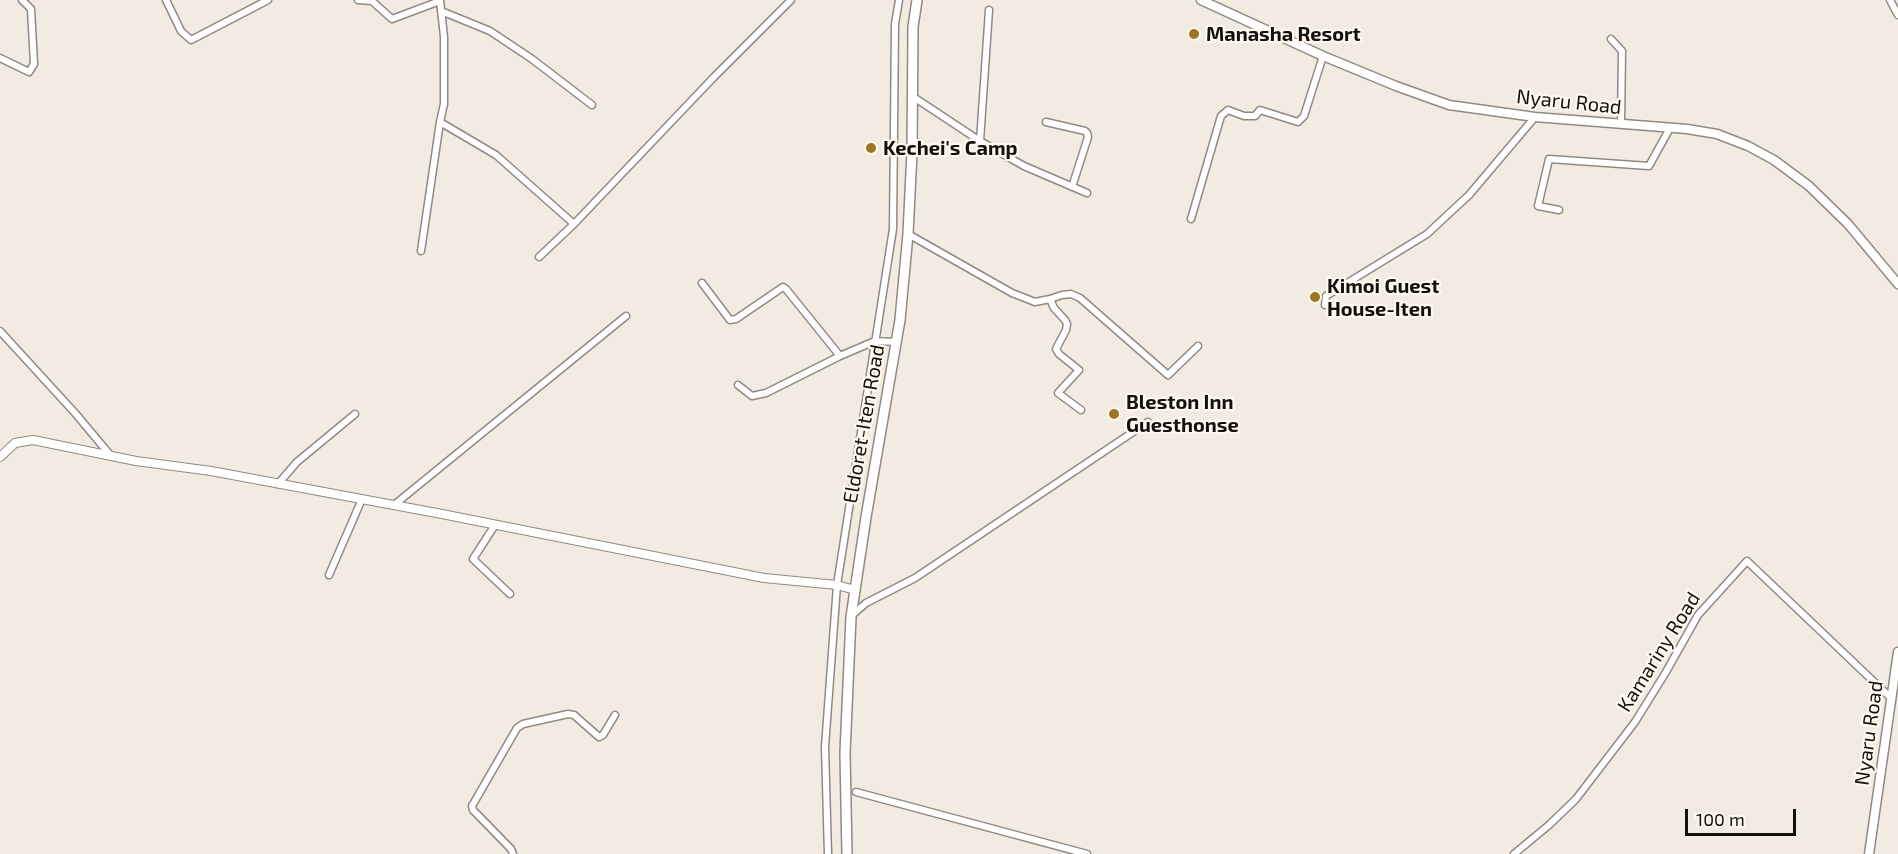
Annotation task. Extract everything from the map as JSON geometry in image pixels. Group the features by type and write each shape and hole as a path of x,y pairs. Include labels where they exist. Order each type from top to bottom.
{"main road":[{"name":"Eldoret-Iten Road","path":"847,854 845,753 851,617 896,342 908,234 913,27 917,0"},
{"name":"Nyaru Road","path":"1201,0 1323,56 1449,105 1535,117 1717,134 1748,146 1774,160 1809,186 1848,224 1898,284"},
{"name":"Nyaru Road","path":"1869,854 1898,652"}],"street":[{"path":"0,58 29,72 34,63 32,9 22,0"},
{"path":"166,0 181,32 191,40 268,0"},
{"path":"358,0 372,1 392,19 440,0 444,48 444,104 421,251"},
{"path":"539,257 574,224 791,0"},
{"path":"828,854 825,747 837,585 893,229 895,24 898,0"},
{"path":"1890,0 1898,15"},
{"path":"441,10 490,31 532,59 592,105"},
{"path":"980,141 989,10"},
{"path":"1611,39 1622,51 1621,124"},
{"path":"1191,219 1221,116 1228,110 1244,116 1255,116 1260,110 1298,122 1304,116 1323,56"},
{"path":"912,95 980,141 1024,166 1087,193"},
{"path":"1325,305 1326,296 1427,234 1469,195 1535,117"},
{"path":"440,122 496,155 574,224"},
{"path":"1046,122 1088,133 1072,187"},
{"path":"1559,210 1538,206 1549,159 1649,166 1670,128"},
{"path":"908,234 1012,293 1035,302 1071,294 1080,298 1168,375 1197,346"},
{"path":"702,283 730,320 735,320 783,287 840,356"},
{"path":"1050,299 1067,324 1056,349 1079,370 1058,393 1081,410"},
{"path":"394,505 626,316"},
{"path":"0,331 111,456"},
{"path":"738,385 752,396 766,393 875,341 896,342"},
{"path":"278,484 297,462 355,414"},
{"path":"851,617 866,603 915,578 1148,422"},
{"path":"0,457 15,443 33,440 111,456 394,505 764,578 837,585 855,590"},
{"path":"329,575 362,499"},
{"path":"495,525 472,559 510,594"},
{"name":"Kamariny Road","path":"1514,854 1576,799 1635,722 1698,615 1747,561 1891,698"},
{"path":"513,854 511,849 473,810 472,806 517,728 523,724 568,714 574,715 599,737 603,735 615,715"},
{"path":"856,792 1087,854"}],"place":[{"name":"Manasha Resort","path":"1194,34"},
{"name":"Kechei's Camp","path":"871,148"},
{"name":"Kimoi Guest House-Iten","path":"1315,297"},
{"name":"Bleston Inn Guesthonse","path":"1114,414"}]}
